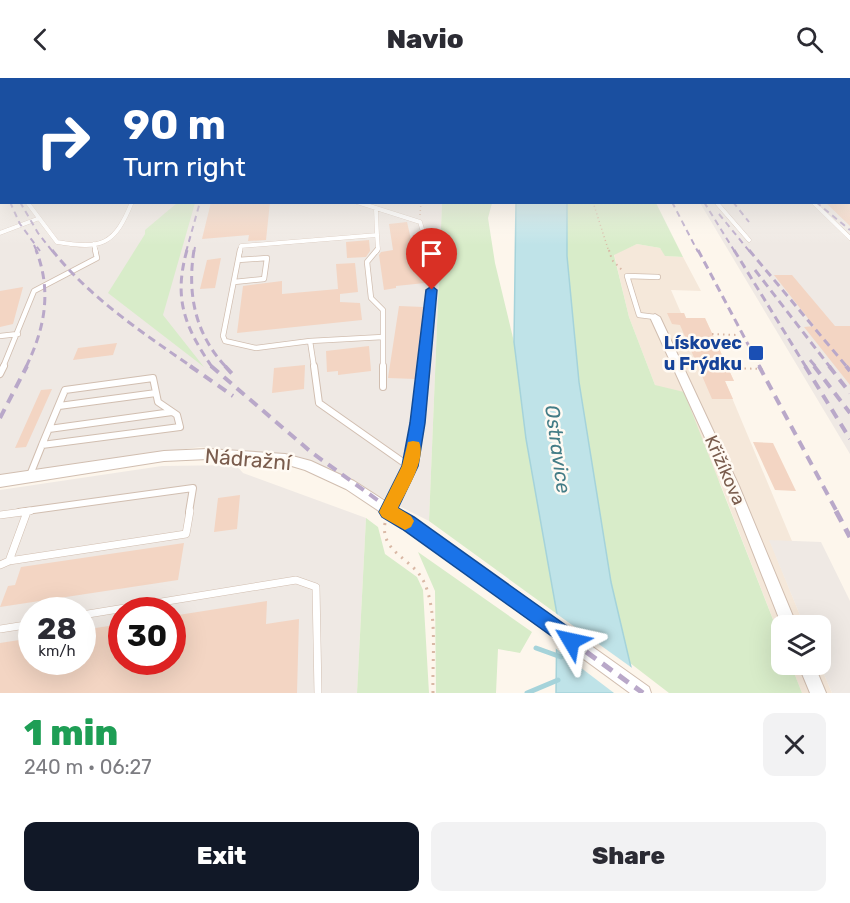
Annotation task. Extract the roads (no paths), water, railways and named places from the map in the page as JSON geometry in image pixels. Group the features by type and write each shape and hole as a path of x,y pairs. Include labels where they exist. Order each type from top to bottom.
{"street":[{"name":"Křižíkova","path":"655,317 733,486 786,615"},
{"name":"Nádražní","path":"0,481 164,456 207,454 285,459 307,465 334,477 408,523 643,693"},
{"path":"811,675 818,693"}],"lane":[{"path":"28,204 37,219 57,242 80,246 94,243 120,231 131,204"},
{"path":"362,204 376,210 401,213 420,222 434,268 418,423 410,466 388,512"},
{"path":"718,204 749,240"},
{"path":"815,204 850,238"},
{"path":"376,210 378,249 367,262 371,298 383,310 383,387"},
{"path":"0,233 37,219"},
{"path":"377,235 241,246 223,336 225,341 236,346 251,348 310,341 383,337"},
{"path":"0,374 34,291 97,258 94,243"},
{"path":"234,282 264,279 267,258 238,260"},
{"path":"655,317 639,315 627,276 658,277"},
{"path":"0,336 18,334"},
{"path":"310,341 319,403 410,466"},
{"path":"30,476 42,445 65,390 153,378 158,402 177,415 180,427 42,445"},
{"path":"59,406 156,393"},
{"path":"49,429 172,412"},
{"path":"0,515 193,488 186,534 9,561 0,565"},
{"path":"9,561 27,512"},
{"path":"96,613 296,580 316,587 318,693"},
{"path":"0,629 18,626"}],"water":[{"name":"Ostravice","path":"516,204 567,204 567,256 579,382 611,582 637,693 556,693 557,614 526,439 514,342"}],"waterway":[{"path":"536,648 561,657"},
{"path":"527,693 558,680"}],"railway":[{"path":"11,204 20,224 40,251"},
{"path":"21,204 38,233 53,252"},
{"path":"186,252 199,204"},
{"path":"673,204 698,252"},
{"path":"705,204 735,252"},
{"path":"735,204 749,222"},
{"path":"818,204 850,230"},
{"path":"719,214 750,252"},
{"path":"34,245 37,252"},
{"path":"194,252 195,247"},
{"path":"26,367 38,338 44,309 44,280 36,250"},
{"path":"52,250 100,299 136,328 192,367"},
{"path":"187,250 181,283 184,312 195,339 212,367"},
{"path":"194,250 192,282 196,313 207,341 226,367"},
{"path":"698,250 760,367"},
{"path":"734,250 806,367"},
{"path":"749,250 847,367"},
{"path":"755,270 830,367"},
{"path":"810,360 816,367"},
{"path":"0,418 27,366"},
{"path":"190,366 233,396"},
{"path":"225,366 235,377"},
{"path":"759,366 837,512"},
{"path":"805,366 850,439"},
{"path":"814,366 850,413"},
{"path":"829,366 850,393"},
{"path":"846,366 850,371"},
{"path":"212,367 311,452 394,512"},
{"path":"392,511 643,693"},
{"path":"836,511 850,537"}],"place":[{"name":"Lískovec u Frýdku","path":"756,353"}]}
